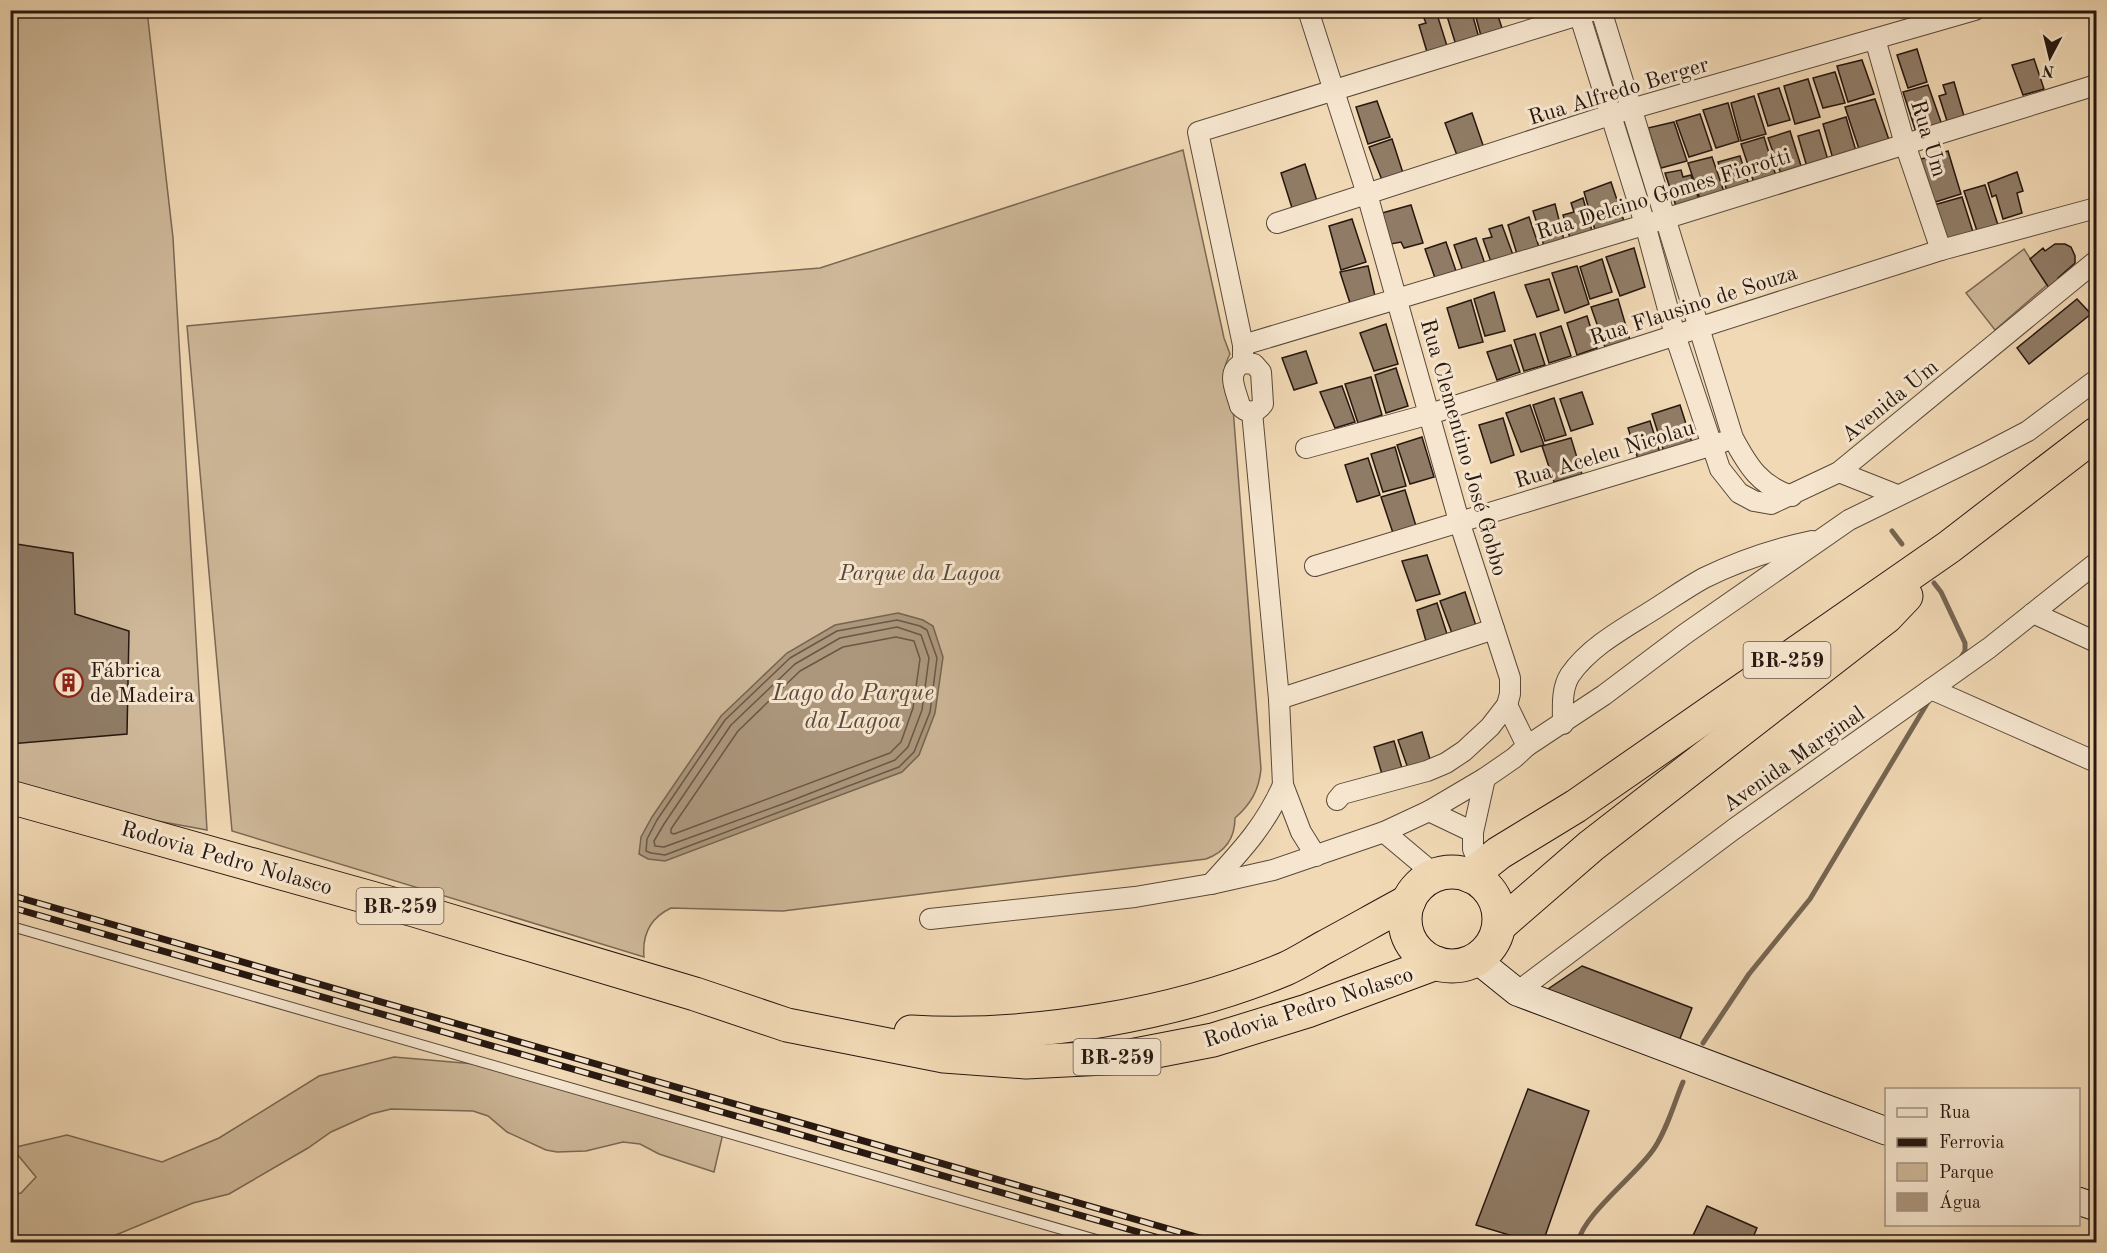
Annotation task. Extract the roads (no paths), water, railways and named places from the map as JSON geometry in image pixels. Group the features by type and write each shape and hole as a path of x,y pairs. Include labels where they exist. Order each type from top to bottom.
{"highway":[{"name":"BR-259","path":"1476,872 1499,854 1586,800 1949,547 2097,434"},
{"name":"BR-259","path":"1500,925 1591,846 1886,617 1949,547"},
{"name":"Rodovia Pedro Nolasco","path":"10,797 414,910 696,994 787,1024 944,1056 1026,1062 1125,1057 1213,1040 1306,1011 1436,963"},
{"path":"1459,871 1476,872 1497,901 1500,925 1490,949 1470,964 1445,967 1422,957 1407,937 1404,912 1414,889 1434,874 1459,871"},
{"name":"Rodovia Pedro Nolasco","path":"787,1024 943,1034 1025,1031 1121,1017 1200,1000 1287,968 1409,901"}],"street":[{"name":"Rua Clementino José Gobbo","path":"1308,10 1367,194 1459,522 1510,678 1508,705"},
{"path":"1601,10 1733,438 1747,463 1761,479 1776,491 1792,496"},
{"name":"Rua Alfredo Berger","path":"1278,223 1610,115 1975,10"},
{"path":"1243,354 1232,375 1240,406 1252,412 1263,404 1261,372 1243,354 1198,132 1584,12"},
{"name":"Avenida Um","path":"1584,12 1610,115 1675,335 1712,446 1720,469 1739,493 1754,501 1771,504 1839,472 2097,261"},
{"name":"Rua Um","path":"1875,39 1905,144 1941,250"},
{"name":"Rua Delcino Gomes Fiorotti","path":"1243,354 1397,299 2097,85"},
{"name":"Rua Flausino de Souza","path":"1306,448 1430,414 1941,250 2097,208"},
{"path":"930,919 1135,897 1212,884 1273,870 1384,832 1429,811 1485,778 1685,634 1849,520 2028,430 2097,380"},
{"path":"1252,412 1279,699 1283,784 1301,832 1316,856"},
{"name":"Rua Aceleu Nicolau","path":"1316,566 1733,438"},
{"path":"1839,472 1897,495"},
{"path":"1563,724 1564,693 1569,677 1584,658 1625,627 1702,579 1779,548 1821,539"},
{"name":"Avenida Marginal","path":"1517,992 1734,829 1989,648 2097,563"},
{"path":"2033,614 2097,642"},
{"path":"1279,699 1494,629"},
{"path":"1931,689 2097,762"},
{"path":"1337,800 1342,794 1427,771 1446,763 1464,751 1490,727 1508,705 1527,746"},
{"path":"1476,872 1473,832 1485,778"},
{"path":"1212,884 1262,826 1283,784"},
{"path":"1429,811 1473,832"},
{"path":"1384,832 1434,874"},
{"path":"1476,959 1517,992 1885,1130"},
{"path":"2080,1201 2097,1207"}],"lane":[{"path":"10,926 1105,1242"}],"water":[{"name":"Lago do Parque da Lagoa","path":"898,613 923,620 933,626 943,657 935,713 919,755 902,772 665,861 648,859 639,854 641,837 652,817 721,716 787,653 835,625"}],"waterway":[{"path":"1892,531 1902,544"},
{"path":"1934,583 1941,592 1965,643 1965,651 1960,659"},
{"path":"1703,1043 1749,974 1810,899 1928,702"},
{"path":"1578,1242 1590,1219 1653,1150 1666,1125 1683,1082"}],"railway":[{"path":"10,895 1214,1242"},
{"path":"10,907 1173,1242"}],"place":[{"name":"Fábrica de Madeira","path":"69,682"}],"park label":[{"name":"Parque da Lagoa","path":"920,572"}]}
